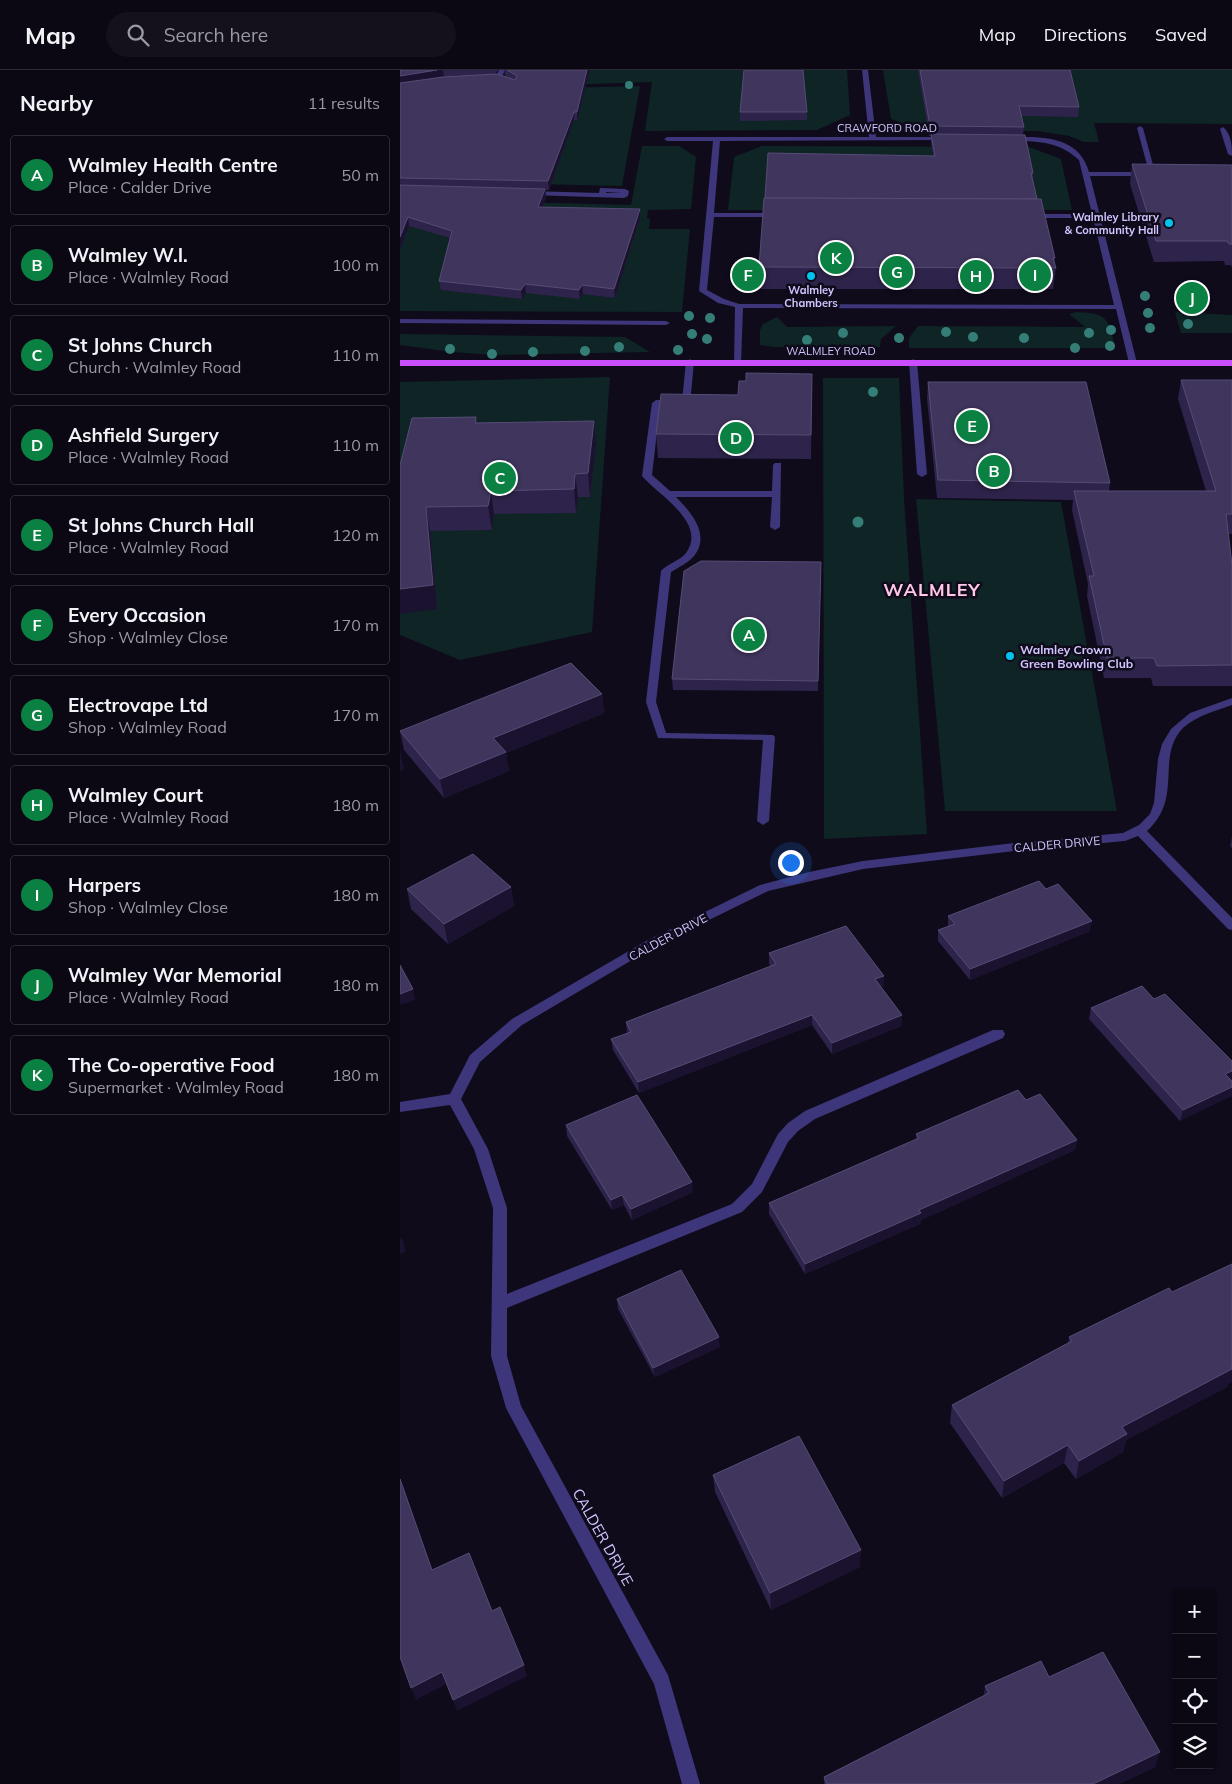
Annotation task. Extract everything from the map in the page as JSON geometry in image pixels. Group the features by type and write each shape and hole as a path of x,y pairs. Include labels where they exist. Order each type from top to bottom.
{"main road":[{"name":"WALMLEY ROAD","path":"400,359 430,362"},
{"name":"WALMLEY ROAD","path":"400,363 1232,363"}],"street":[{"path":"500,78 502,70"},
{"path":"865,70 873,139"},
{"path":"482,78 500,78 507,82"},
{"path":"1140,128 1153,174"},
{"path":"1222,130 1232,154"},
{"name":"CRAWFORD ROAD","path":"667,139 960,139"},
{"path":"717,139 703,291 721,302 738,306 1119,307"},
{"path":"998,139 1050,141 1073,149 1082,160 1133,363"},
{"path":"1086,174 1163,174"},
{"path":"525,193 602,195"},
{"path":"710,215 790,216"},
{"path":"1017,216 1096,216"},
{"path":"737,363 738,306"},
{"path":"400,321 666,323"},
{"path":"690,362 686,404 656,404 647,476 690,516 696,528 696,543 690,555 666,571 651,702 662,736 769,737 763,821"},
{"path":"913,362 922,474"},
{"path":"775,527 778,464"},
{"path":"666,494 777,494"},
{"path":"1232,701 1199,712 1175,730 1164,750 1163,798 1153,817 1141,832 1232,926"},
{"name":"CALDER DRIVE","path":"691,1784 662,1681 514,1408 499,1356 500,1208 481,1150 454,1099 475,1059 517,1022 650,944 764,888 864,864 1125,837 1141,832"},
{"path":"500,1304 737,1208 757,1188 783,1138 793,1127 810,1116 998,1034"},
{"path":"400,1107 454,1099"}],"green space":[{"path":"521,70 847,70 850,115 817,130 645,131 652,82 532,86"},
{"path":"883,70 1232,70 1232,124 1094,123 1099,142 1084,142 1069,136 1038,131 922,131 891,119"},
{"path":"640,86 622,186 400,181 400,97 515,89"},
{"path":"642,146 679,146 696,157 691,209 648,210 647,218 650,219 649,229 690,229 682,312 400,311 400,199 631,205"},
{"path":"762,146 1029,147 1061,159 1072,210 728,210 734,157"},
{"path":"1076,312 1093,313 1099,315 1107,322 1114,343 1110,348 909,348 909,338 918,326 1085,327 1069,314"},
{"path":"1175,312 1232,315 1232,333 1181,333"},
{"path":"777,317 787,327 896,326 881,339 880,347 773,347 760,345 760,330 763,324"},
{"path":"400,334 625,337 650,352 494,355 452,352 400,345"},
{"path":"610,377 592,632 460,660 400,635 400,382"},
{"path":"823,378 899,378 904,498 927,834 824,839"},
{"name":"Walmley Crown Green Bowling Club","path":"916,499 1061,502 1117,811 945,811"}],"building":[{"path":"400,70 437,70 400,76"},
{"path":"507,70 587,70 577,112 574,112 548,181 400,178 400,83 443,77 497,74 515,80 517,76"},
{"path":"744,70 803,70 807,112 740,112"},
{"path":"920,70 1070,70 1079,107 1019,106 1024,127 930,126"},
{"path":"931,134 1025,135 1037,199 765,198 768,153 935,156"},
{"path":"1132,164 1232,165 1232,244 1229,244 1227,241 1156,241"},
{"path":"400,185 545,189 538,207 640,209 614,289 582,285 579,290 525,284 521,290 439,281 452,231 408,217 400,237"},
{"path":"764,198 1041,199 1056,268 759,267"},
{"path":"746,373 812,374 811,435 656,434 661,394 738,395 739,381 746,381"},
{"path":"1181,380 1232,380 1232,514 1226,514 1232,565 1232,665 1157,666 1154,658 1107,658 1089,576 1094,576 1074,491 1216,491"},
{"path":"928,382 1086,382 1110,483 938,480"},
{"path":"476,417 475,423 594,421 588,473 575,474 574,489 491,491 488,506 426,507 433,585 400,589 400,465 412,418"},
{"path":"701,561 821,562 818,681 672,679 684,571"},
{"path":"571,663 602,694 493,738 506,752 440,779 400,731"},
{"path":"473,854 511,887 444,924 407,889"},
{"path":"1039,881 1046,889 1058,884 1092,921 970,969 938,930 955,924 948,916"},
{"path":"846,926 884,976 875,979 902,1015 832,1043 812,1015 638,1082 611,1039 631,1032 626,1022 776,964 769,953"},
{"path":"400,965 413,989 400,994"},
{"path":"1142,986 1154,999 1165,994 1232,1061 1232,1071 1225,1074 1232,1081 1232,1087 1183,1110 1091,1008"},
{"path":"1018,1090 1026,1100 1040,1094 1077,1140 919,1210 921,1213 805,1264 769,1203 919,1138 916,1134"},
{"path":"637,1095 692,1182 631,1209 622,1195 611,1200 566,1125"},
{"path":"1232,1264 1232,1369 1122,1427 1127,1434 1079,1461 1068,1445 1004,1481 952,1405 1072,1341 1069,1337 1169,1288 1172,1292"},
{"path":"681,1270 719,1337 653,1368 617,1299"},
{"path":"799,1436 861,1550 770,1593 713,1475"},
{"path":"400,1479 432,1570 469,1553 492,1611 500,1607 524,1665 453,1700 442,1672 411,1688 400,1657"},
{"path":"1103,1652 1160,1752 1093,1784 827,1784 824,1777 989,1693 985,1686 1041,1661 1049,1677"}],"place":[{"name":"Walmley Library & Community Hall","path":"1169,223"},
{"name":"The Co-operative Food","path":"836,258"},
{"name":"Electrovape Ltd","path":"897,272"},
{"name":"Every Occasion","path":"748,275"},
{"name":"Harpers","path":"1035,275"},
{"name":"Walmley Chambers","path":"811,276"},
{"name":"Walmley Court","path":"976,276"},
{"name":"Walmley War Memorial","path":"1192,298"},
{"name":"St Johns Church Hall","path":"972,426"},
{"name":"Ashfield Surgery","path":"736,438"},
{"name":"Walmley W.I.","path":"994,471"},
{"name":"St Johns Church","path":"500,478"},
{"name":"Walmley Health Centre","path":"749,635"},
{"name":"Walmley Crown Green Bowling Club","path":"1010,656"}],"district":[{"name":"WALMLEY","path":"932,589"}]}
